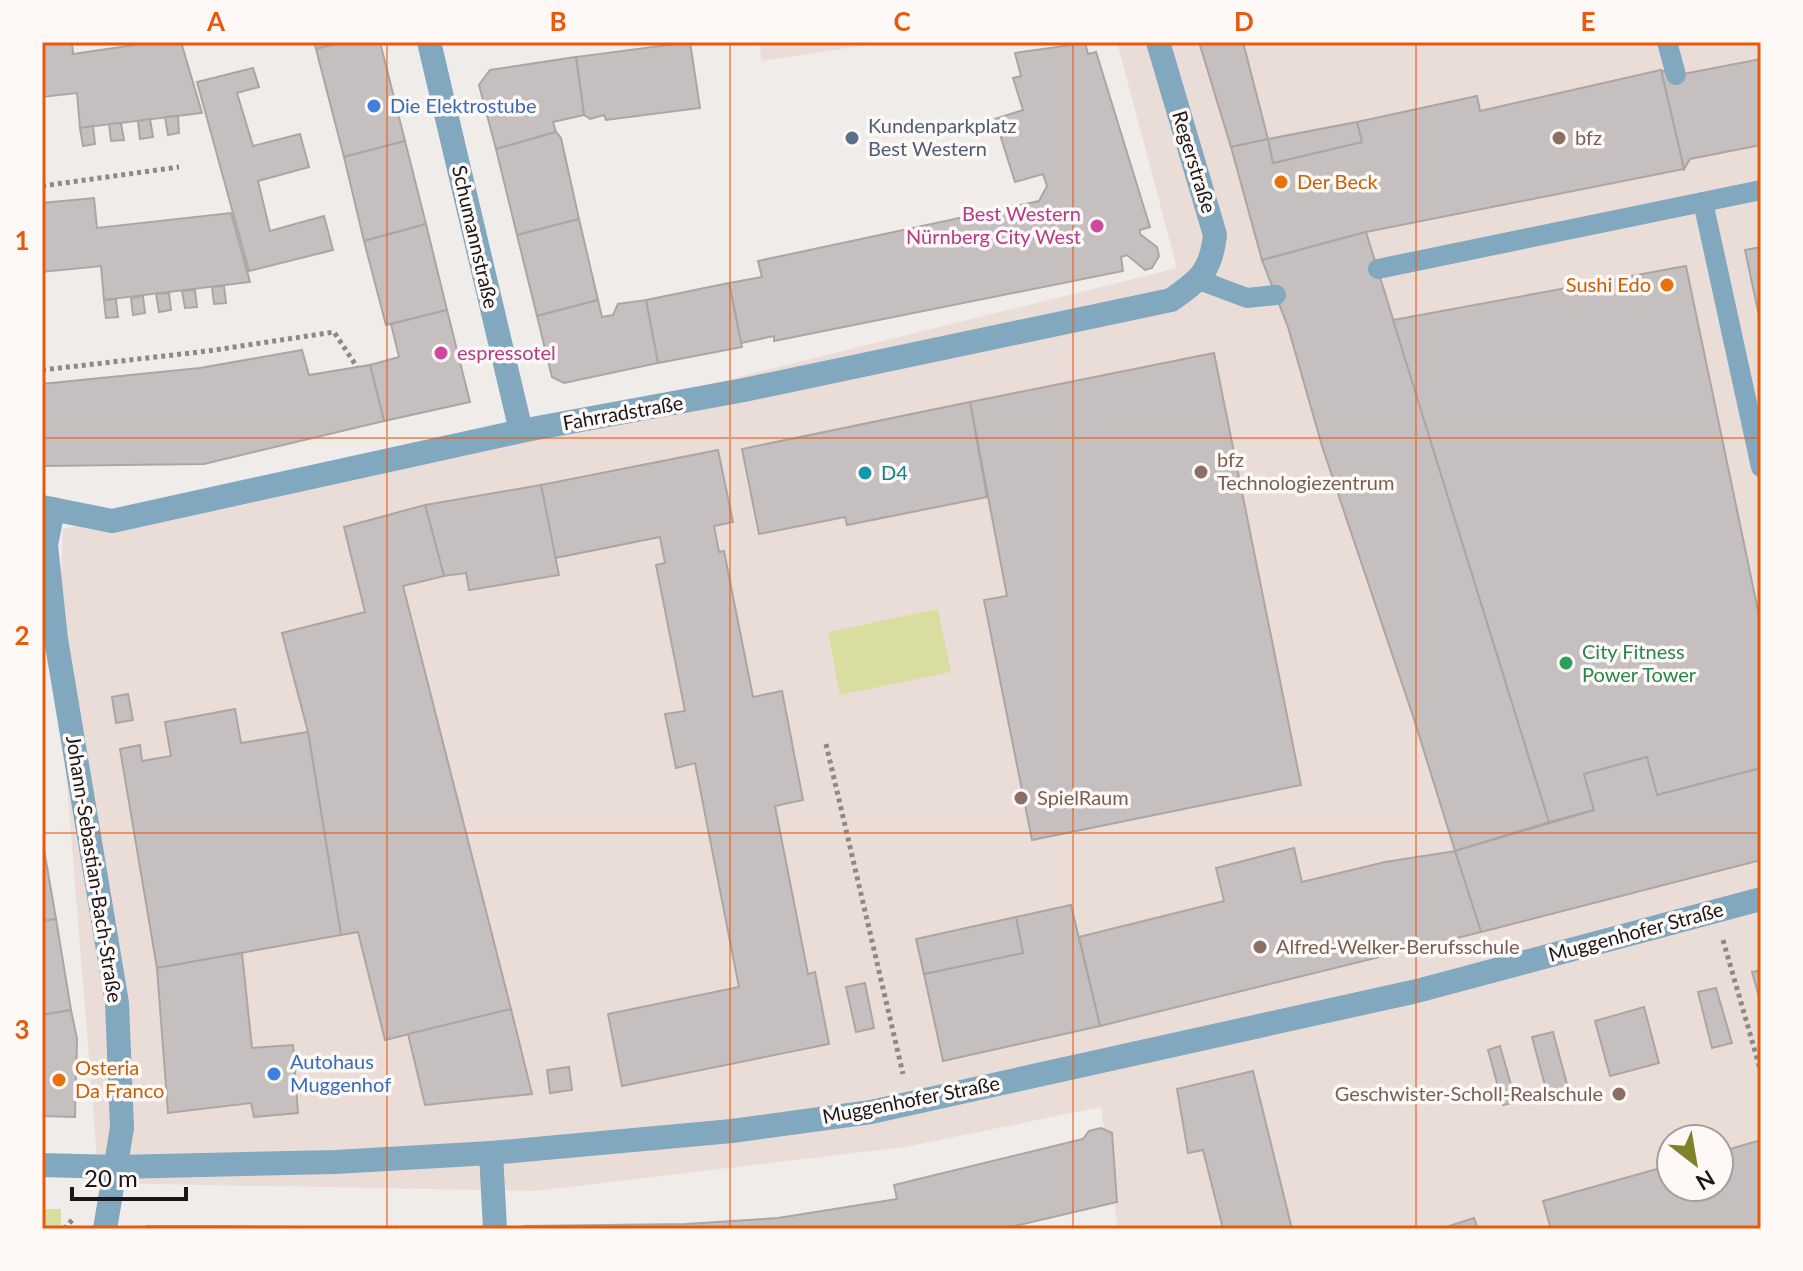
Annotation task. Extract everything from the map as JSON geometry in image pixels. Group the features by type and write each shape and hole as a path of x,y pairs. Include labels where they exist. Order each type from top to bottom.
{"street":[{"name":"Schumannstraße","path":"429,42 521,431"},
{"name":"Regerstraße","path":"1158,42 1215,235 1212,257 1199,280"},
{"name":"Fahrradstraße","path":"47,508 112,521 521,431 744,390 1171,300 1199,280"},
{"name":"Johann-Sebastian-Bach-Straße","path":"47,508 49,640 117,1003 122,1128 105,1229"},
{"name":"Muggenhofer Straße","path":"42,1165 117,1167 335,1162 491,1153 732,1131 871,1112 1417,991 1761,899"},
{"path":"491,1153 495,1229"}],"lane":[{"path":"1667,42 1676,75"},
{"path":"1378,269 1761,190"},
{"path":"1703,202 1761,467"},
{"path":"1199,280 1247,298 1276,295"}],"path":[{"path":"42,186 179,167"},
{"path":"42,370 208,351 334,332 357,367"},
{"path":"826,744 910,1104"},
{"path":"1715,912 1761,1072"}],"shaded area":[{"path":"759,42 886,42 762,61"},
{"path":"1117,42 1761,42 1761,1229 1118,1229 1101,1107 905,1147 535,1191 99,1183 57,660 63,529 384,465 1177,268"}],"green space":[{"path":"938,609 951,672 840,695 828,632"},
{"path":"42,1209 61,1209 61,1229 42,1229"}],"building":[{"path":"42,42 72,42 73,54 155,42 181,42 202,113 80,128 77,93 42,97"},
{"path":"314,42 342,42 316,49"},
{"path":"342,42 380,42 405,141 344,157 316,49"},
{"path":"690,42 700,108 606,120 604,115 590,119 584,115 576,57"},
{"path":"1199,42 1243,42 1268,139 1231,147"},
{"path":"1085,43 1088,54 1096,52 1150,227 1140,230 1140,234 1157,247 1159,256 1152,268 1145,270 1127,255 1121,257 1123,271 774,341 774,336 741,343 729,283 762,277 758,261 1039,201 1047,186 1043,174 1015,182 995,119 1023,110 1013,78 1021,76 1015,53"},
{"path":"576,57 584,115 553,122 556,132 496,149 479,85 490,70"},
{"path":"1761,59 1761,145 1690,159 1684,169 1661,70 1673,76"},
{"path":"253,68 259,87 237,93 253,146 300,134 309,167 258,181 270,231 324,216 333,250 249,271 197,82"},
{"path":"1661,70 1684,169 1366,232 1262,260 1231,147 1268,139 1273,163 1362,142 1357,122 1477,96 1480,111"},
{"path":"178,116 179,133 168,135 165,117"},
{"path":"150,119 153,137 140,139 138,121"},
{"path":"1357,122 1362,142 1273,163 1268,139"},
{"path":"121,123 124,140 111,141 109,124"},
{"path":"93,126 95,144 83,146 80,128"},
{"path":"556,132 561,138 579,219 517,235 496,149"},
{"path":"405,141 426,224 364,241 344,157"},
{"path":"94,198 97,228 231,213 250,282 104,300 101,266 42,272 42,203"},
{"path":"579,219 598,300 537,316 517,235"},
{"path":"426,224 447,310 386,325 364,241"},
{"path":"1366,232 1549,822 1455,851 1322,446 1288,327 1262,260"},
{"path":"1761,247 1761,325 1745,250"},
{"path":"1686,266 1761,625 1761,768 1657,795 1647,757 1584,774 1594,810 1549,822 1393,320"},
{"path":"729,283 742,347 658,363 646,300"},
{"path":"224,286 226,303 214,304 212,287"},
{"path":"195,290 197,307 185,308 182,291"},
{"path":"169,293 171,310 159,312 156,294"},
{"path":"143,296 145,313 133,315 131,298"},
{"path":"116,299 118,317 106,318 104,300"},
{"path":"598,300 602,317 613,315 618,304 646,300 658,363 564,383 552,377 537,316"},
{"path":"447,310 470,402 384,421 370,365 399,357 391,324"},
{"path":"302,350 309,375 370,365 384,421 204,464 42,466 42,384 200,368"},
{"path":"1214,353 1301,785 1032,840 984,600 1007,596 970,402"},
{"name":"D4","path":"970,402 987,497 847,525 845,517 759,534 742,449"},
{"path":"718,450 733,522 714,526 719,552 724,551 753,697 782,691 803,800 775,806 808,974 815,972 829,1044 622,1086 608,1014 739,987 695,763 676,768 665,714 685,711 656,565 665,563 660,537 555,558 541,485"},
{"path":"541,485 559,575 469,590 466,573 444,576 425,505"},
{"path":"425,505 444,576 403,586 511,1009 385,1040 358,932 341,935 308,732 282,633 365,612 344,527"},
{"path":"128,694 133,720 116,723 112,697"},
{"path":"235,709 241,743 308,732 341,935 157,968 120,749 140,745 142,761 171,756 165,722"},
{"path":"1647,757 1657,795 1761,768 1761,860 1481,932 1455,851 1594,810 1584,774"},
{"path":"42,838 56,919 42,921"},
{"path":"1294,848 1302,882 1385,862 1455,851 1481,932 1100,1026 1079,937 1224,901 1216,868"},
{"path":"1071,905 1100,1026 943,1061 924,974 1023,953 1016,917"},
{"path":"1016,917 1023,953 924,974 916,939"},
{"path":"56,919 71,1010 42,1015 42,921"},
{"path":"242,953 252,1048 293,1045 298,1113 254,1117 251,1103 168,1113 157,968"},
{"path":"1761,970 1761,1004 1752,972"},
{"path":"865,983 874,1028 856,1032 846,987"},
{"path":"1716,988 1732,1043 1712,1048 1698,992"},
{"path":"1644,1007 1659,1063 1610,1076 1595,1021"},
{"path":"511,1009 532,1094 425,1105 408,1034"},
{"path":"71,1010 77,1039 75,1117 42,1116 42,1015"},
{"path":"1553,1032 1568,1088 1547,1093 1532,1037"},
{"path":"1500,1046 1516,1102 1503,1105 1488,1050"},
{"path":"569,1067 572,1090 550,1093 547,1070"},
{"path":"1253,1071 1292,1229 1223,1229 1203,1150 1188,1153 1177,1089"},
{"path":"1101,1128 1112,1133 1117,1202 1002,1229 524,1229 524,1226 686,1224 778,1218 897,1199 894,1185 1083,1139 1089,1131"},
{"path":"1761,1140 1761,1229 1551,1229 1543,1201 1655,1170 1655,1203 1735,1203 1735,1147"},
{"path":"1474,1218 1478,1229 1440,1229"},
{"path":"147,1226 204,1226 204,1229 147,1229"},
{"path":"204,1226 306,1227 306,1229 204,1229"},
{"path":"351,1227 351,1229 306,1229"},
{"path":"406,1228 406,1229 351,1229"},
{"path":"461,1228 461,1229 406,1229"}],"place":[{"name":"Die Elektrostube","path":"374,106"},
{"name":"Kundenparkplatz Best Western","path":"852,138"},
{"name":"bfz","path":"1559,138"},
{"name":"Der Beck","path":"1281,182"},
{"name":"Best Western Nürnberg City West","path":"1097,226"},
{"name":"Sushi Edo","path":"1667,285"},
{"name":"espressotel","path":"441,353"},
{"name":"bfz Technologiezentrum","path":"1201,472"},
{"name":"D4","path":"865,473"},
{"name":"City Fitness Power Tower","path":"1566,663"},
{"name":"SpielRaum","path":"1021,798"},
{"name":"Alfred-Welker-Berufsschule","path":"1260,947"},
{"name":"Autohaus Muggenhof","path":"274,1074"},
{"name":"Osteria Da Franco","path":"59,1080"},
{"name":"Geschwister-Scholl-Realschule","path":"1619,1094"}]}
